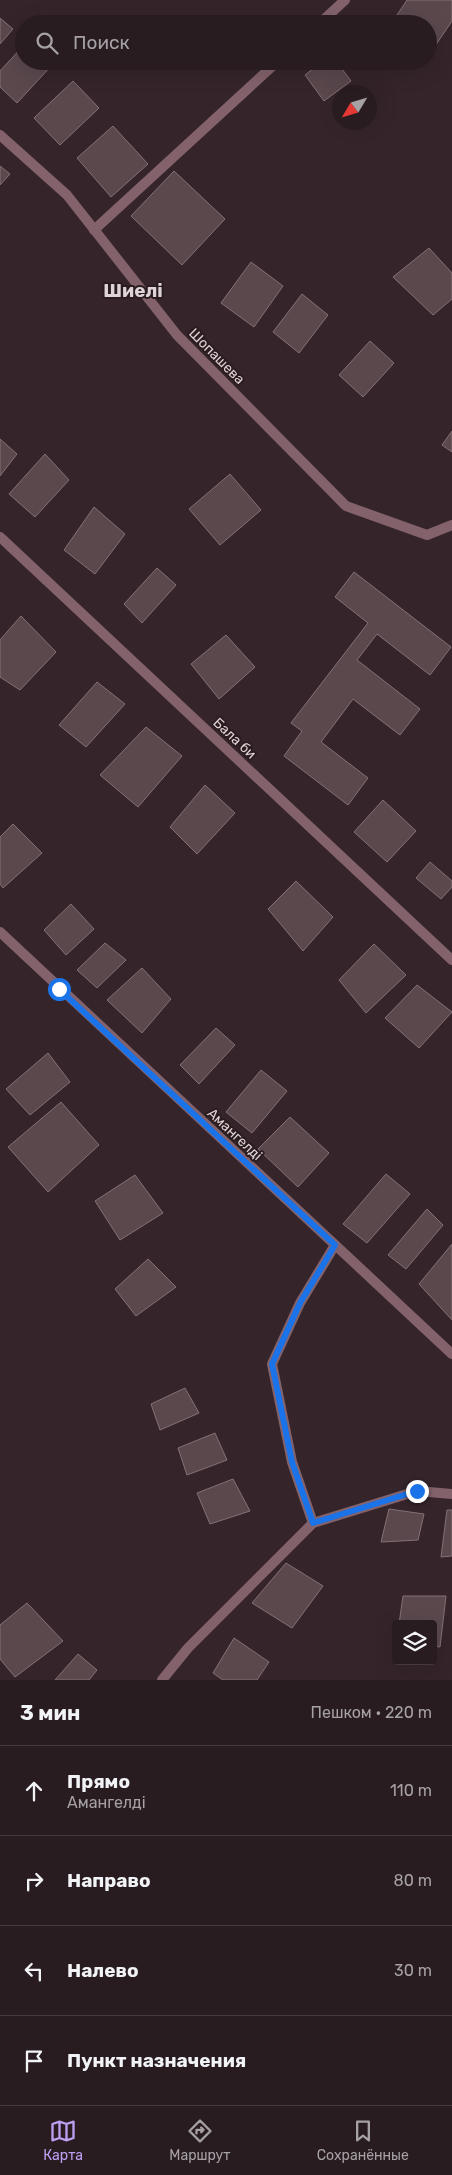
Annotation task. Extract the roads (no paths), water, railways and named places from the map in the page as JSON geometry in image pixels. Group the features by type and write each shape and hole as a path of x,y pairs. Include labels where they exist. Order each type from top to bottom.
{"street":[{"path":"329,15 345,0"},
{"path":"94,230 268,70"},
{"name":"Шопашева","path":"0,135 67,195 176,335 346,506 427,535 452,525"},
{"name":"Бала би","path":"0,537 452,960"},
{"name":"Амангелді","path":"0,932 452,1354"},
{"path":"313,1523 292,1462 272,1364 300,1303 335,1245"},
{"path":"162,1680 188,1648 313,1523 417,1491 452,1494"}],"district":[{"name":"Шиелі","path":"133,290"}]}
